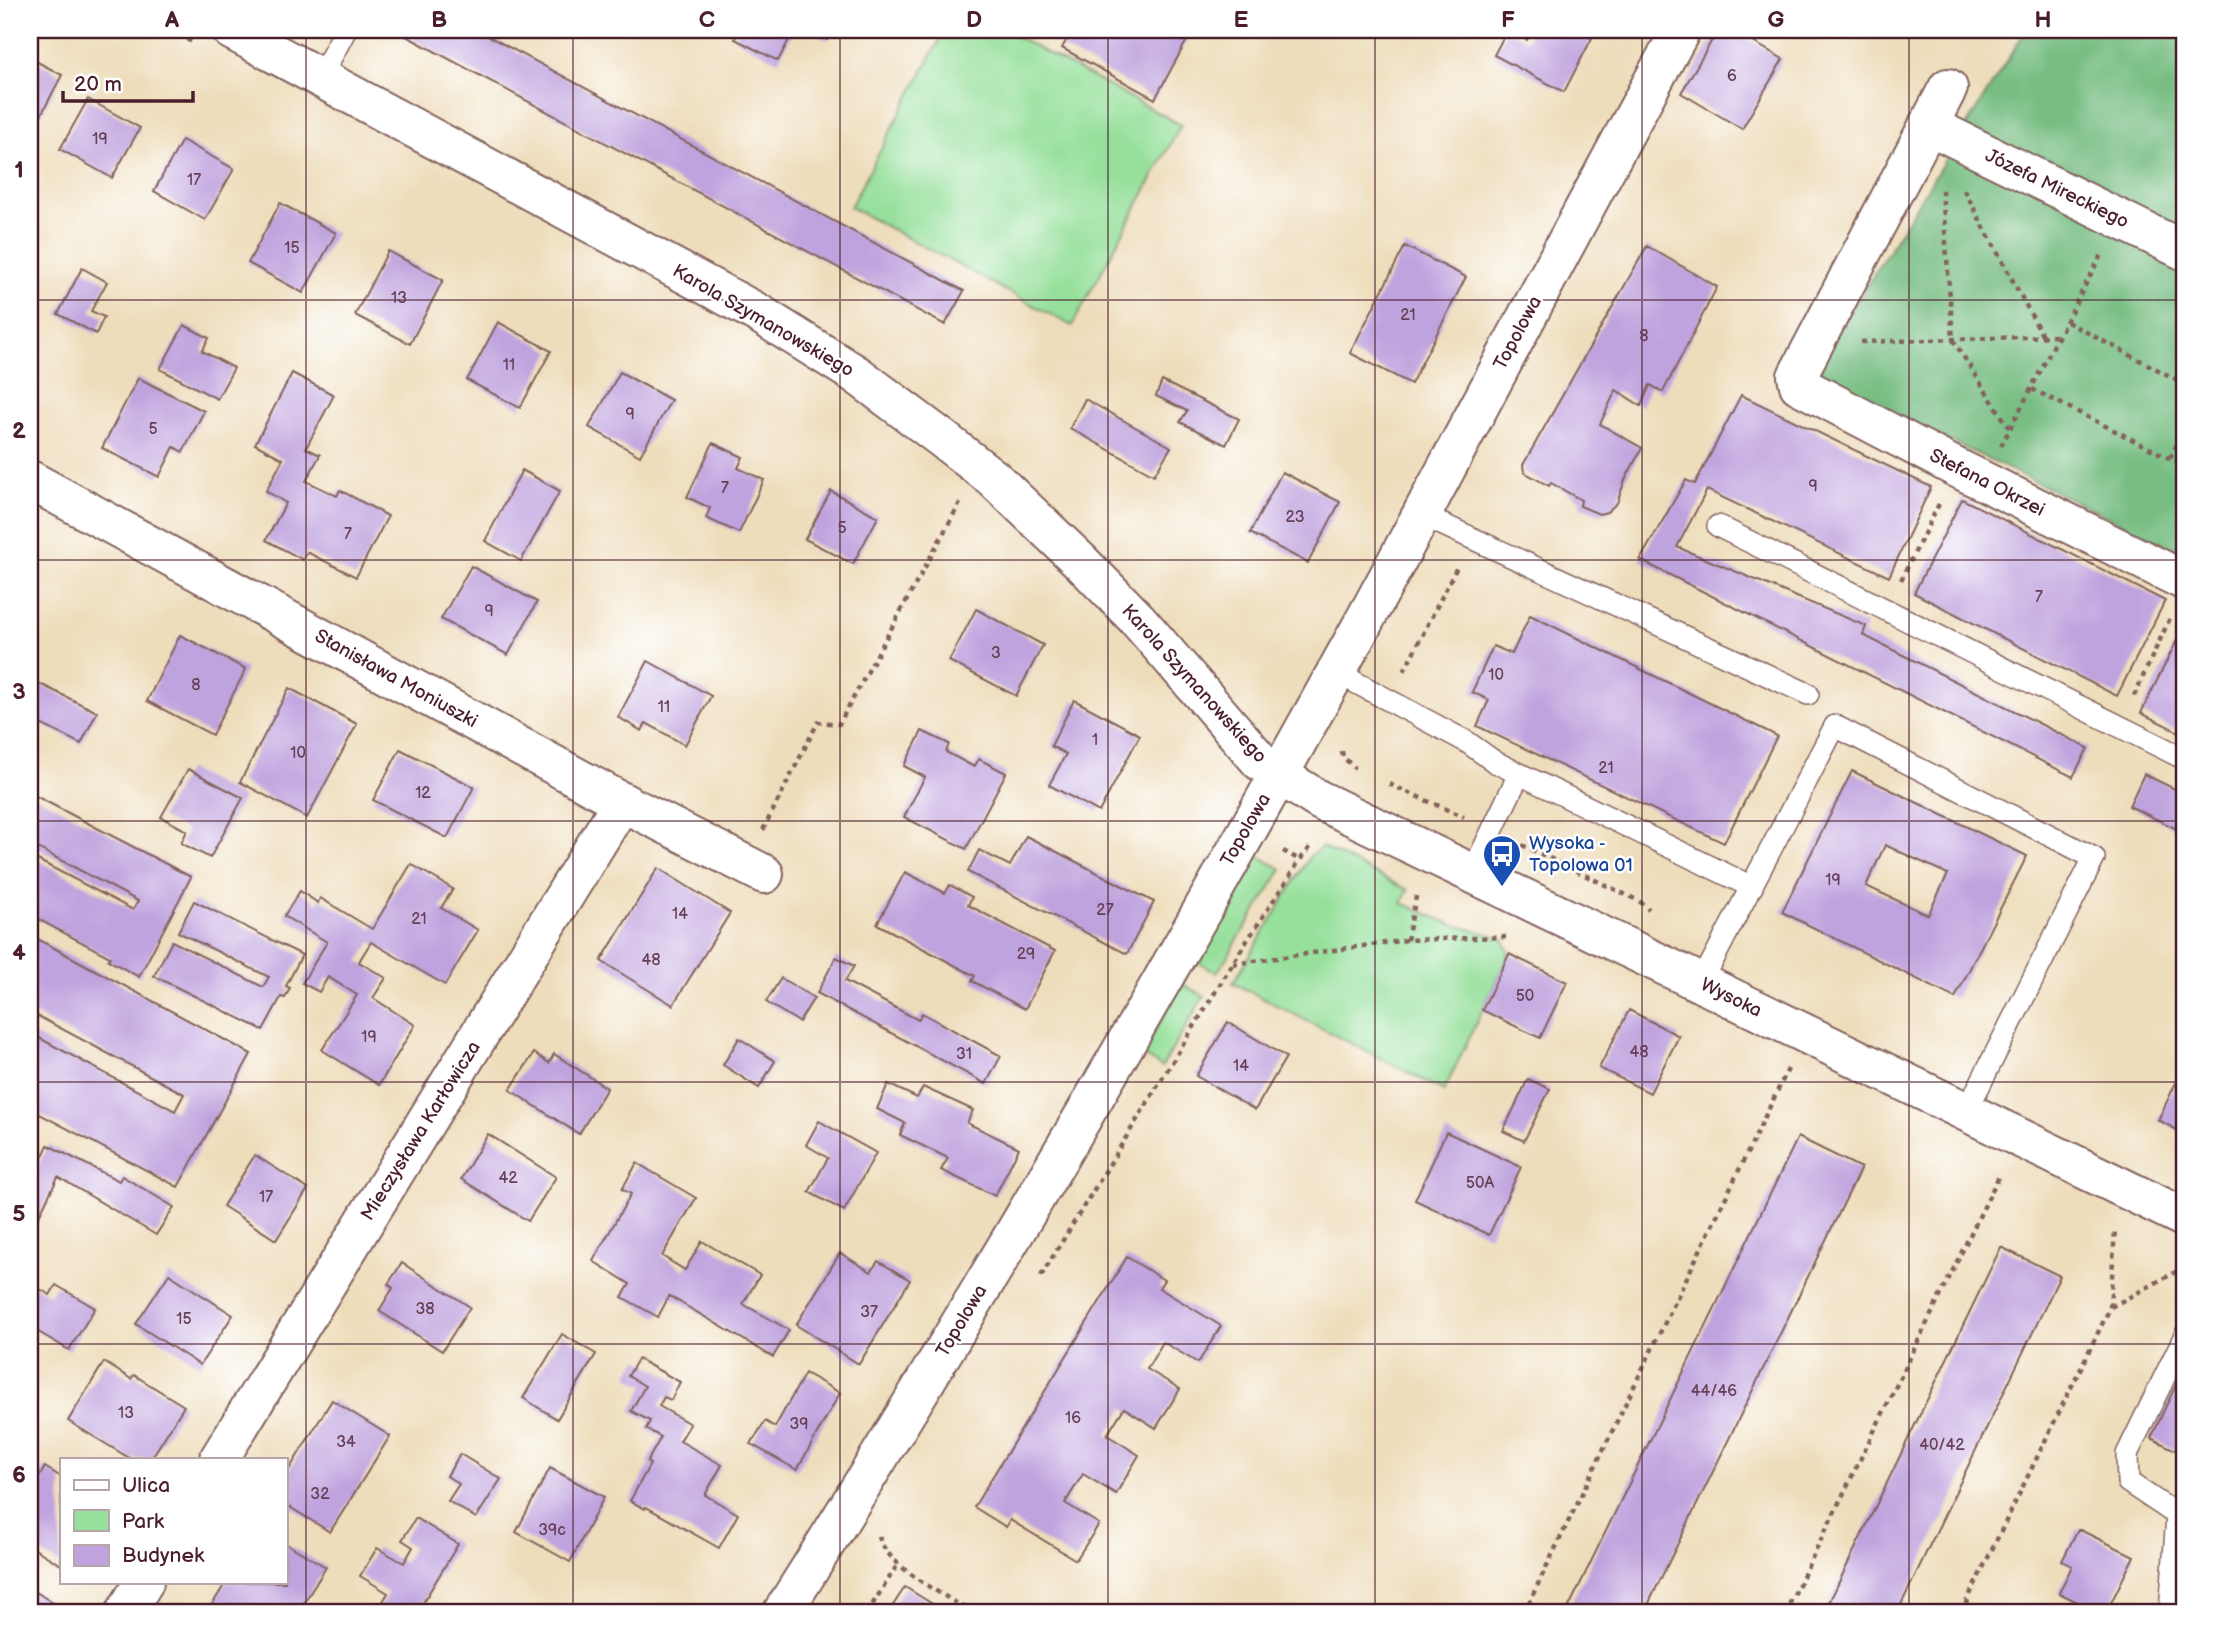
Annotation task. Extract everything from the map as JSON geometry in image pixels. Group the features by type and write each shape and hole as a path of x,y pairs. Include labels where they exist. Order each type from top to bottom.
{"street":[{"name":"Karola Szymanowskiego","path":"231,30 758,313 884,394 977,465 1081,562 1138,620 1260,761 1279,775"},
{"name":"Topolowa","path":"782,1613 883,1453 1021,1223 1279,775 1422,515 1681,30"},
{"path":"1928,125 1948,88"},
{"name":"Józefa Mireckiego","path":"1928,125 2185,251"},
{"name":"Stefana Okrzei","path":"1928,125 1797,376 1799,385 1969,474 2180,595"},
{"name":"Stanisława Moniuszki","path":"30,480 622,802 754,869"},
{"name":"Wysoka","path":"1279,775 1319,800 1701,982 2185,1219"},
{"name":"Mieczysława Karłowicza","path":"220,1458 622,802"},
{"path":"125,1613 143,1584"}],"lane":[{"path":"320,78 345,31"},
{"path":"1422,515 1808,694"},
{"path":"1718,526 2185,759"},
{"path":"1336,672 1467,742 1495,762 1752,887"},
{"path":"1701,982 1835,726 2094,859 1966,1112"},
{"path":"1472,873 1519,774"},
{"path":"2170,1613 2177,1515 2128,1482 2127,1454 2185,1335"}],"path":[{"path":"169,30 193,43"},
{"path":"1958,180 2043,337"},
{"path":"1942,186 1953,340 2010,429"},
{"path":"1887,609 1969,474 2010,429 2119,220"},
{"path":"2067,322 2185,384"},
{"path":"1858,342 2060,336"},
{"path":"2032,389 2185,466"},
{"path":"2170,458 2185,429"},
{"path":"754,869 818,722 839,724 965,493"},
{"path":"1389,701 1472,538"},
{"path":"2120,726 2180,595"},
{"path":"1244,833 1300,860"},
{"path":"1039,1279 1232,965 1300,860 1320,836"},
{"path":"1407,940 1419,882"},
{"path":"1232,965 1407,940 1515,936"},
{"path":"1524,1613 1791,1062"},
{"path":"1785,1613 2002,1171"},
{"path":"1961,1613 2110,1308 2116,1218"},
{"path":"2110,1308 2185,1267"},
{"path":"879,1531 883,1546 898,1564 973,1613"},
{"path":"867,1613 898,1564"}],"green space":[{"path":"945,30 1004,30 1181,125 1072,326 850,207"},
{"path":"2026,30 2185,30 2185,554 1815,376 1831,343"},
{"path":"1322,847 1408,890 1402,903 1451,924 1503,938 1509,954 1444,1091 1233,983 1310,856"},
{"path":"1256,855 1282,869 1217,973 1196,961"},
{"path":"1182,984 1204,996 1162,1067 1141,1055"}],"building":[{"path":"395,30 477,30 964,291 945,325"},
{"path":"739,30 794,30 778,61 735,39"},
{"path":"807,30 832,30 827,40"},
{"path":"1072,30 1168,30 1187,40 1155,99 1062,48"},
{"path":"1507,30 1527,40 1532,30 1577,30 1592,38 1564,92 1494,55"},
{"path":"1718,30 1732,30 1783,59 1742,129 1681,93"},
{"path":"30,58 62,75 30,136"},
{"path":"88,99 140,128 112,178 60,149"},
{"path":"182,140 234,169 205,220 154,191"},
{"path":"280,203 336,233 303,293 248,263"},
{"path":"1405,246 1466,277 1411,384 1350,353"},
{"path":"1647,246 1717,287 1663,392 1650,385 1641,406 1616,390 1600,424 1642,448 1625,480 1617,503 1607,512 1599,514 1580,506 1581,500 1551,483 1549,486 1524,472 1523,465"},
{"path":"388,251 443,280 410,344 355,315"},
{"path":"82,268 107,282 91,311 104,317 96,334 58,314"},
{"path":"498,322 551,351 520,408 467,380"},
{"path":"184,325 209,338 202,351 234,368 217,399 160,369"},
{"path":"620,372 671,400 640,456 589,427"},
{"path":"292,373 334,395 306,448 320,455 306,481 337,496 340,490 388,516 356,577 307,552 303,560 266,540 286,503 266,491 283,459 255,444"},
{"path":"138,378 204,411 183,452 174,447 159,477 102,448"},
{"path":"1162,381 1239,419 1226,445 1180,422 1187,411 1156,396"},
{"path":"1741,395 1931,487 1889,577 1707,490 1677,547 1866,626 1863,635 2088,748 2073,777 1640,560 1686,480 1695,484"},
{"path":"1085,399 1171,447 1154,475 1070,428"},
{"path":"713,443 743,457 738,468 764,480 739,533 706,518 710,508 687,497"},
{"path":"522,470 560,491 521,561 485,541"},
{"path":"1282,472 1340,502 1308,563 1250,533"},
{"path":"831,491 878,517 853,564 805,539"},
{"path":"1962,499 2165,601 2117,696 1914,593"},
{"path":"471,566 537,602 508,655 441,619"},
{"path":"976,609 1043,645 1016,696 949,661"},
{"path":"1530,615 1777,736 1724,843 1477,726 1489,700 1472,692 1493,646 1512,654"},
{"path":"2185,624 2185,735 2141,713"},
{"path":"180,635 246,669 212,735 147,701"},
{"path":"648,661 711,696 685,745 646,723 642,731 618,717"},
{"path":"30,679 97,712 81,744 30,719"},
{"path":"289,688 357,724 307,818 240,782"},
{"path":"1074,700 1140,735 1099,812 1049,785 1066,754 1051,746"},
{"path":"922,731 949,744 946,752 974,767 979,759 1006,773 966,849 904,817 925,777 904,766"},
{"path":"400,749 474,787 447,838 373,800"},
{"path":"188,769 243,798 210,858 181,843 187,831 161,817"},
{"path":"1852,771 2027,856 1955,998 1782,912","holes":["1885,845 1948,874 1928,915 1866,886"]},
{"path":"2144,774 2185,794 2185,833 2129,806"},
{"path":"30,793 191,877 139,977 108,960 110,957 30,915 30,856 133,910 138,901 30,844"},
{"path":"1026,836 1154,902 1127,954 968,872 979,850 1010,866"},
{"path":"411,864 453,889 441,908 478,930 445,985 371,942 359,962 386,978 373,998 415,1025 379,1085 322,1050 357,995 328,977 319,992 302,983 327,942 284,916 300,891 318,903 320,898 372,929"},
{"path":"658,868 730,913 673,1005 601,961"},
{"path":"905,872 945,893 950,885 972,897 968,905 1055,951 1025,1009 972,981 975,976 877,924"},
{"path":"194,901 302,955 286,986 290,988 285,998 281,997 263,1030 154,976 172,941 263,987 269,977 178,932"},
{"path":"30,935 251,1054 178,1187 30,1109 30,1033 175,1111 184,1094 30,1012"},
{"path":"1509,954 1567,982 1540,1038 1482,1010"},
{"path":"836,957 854,966 845,981 918,1020 922,1013 1001,1056 986,1084 817,993"},
{"path":"781,978 814,998 799,1022 766,1002"},
{"path":"1629,1010 1679,1036 1650,1093 1599,1068"},
{"path":"1228,1022 1286,1057 1255,1110 1196,1076"},
{"path":"739,1038 775,1061 759,1088 723,1065"},
{"path":"534,1053 549,1063 554,1054 607,1088 579,1134 510,1090"},
{"path":"2185,1064 2185,1134 2158,1120"},
{"path":"1528,1079 1550,1089 1524,1141 1503,1131"},
{"path":"888,1084 917,1098 923,1087 973,1110 967,1123 1019,1148 995,1196 941,1170 948,1158 900,1135 905,1123 877,1109"},
{"path":"819,1121 876,1153 844,1211 809,1192 828,1158 806,1145"},
{"path":"1446,1132 1521,1167 1489,1235 1415,1200"},
{"path":"488,1134 556,1177 528,1221 461,1179"},
{"path":"1798,1137 1861,1168 1644,1613 1566,1613"},
{"path":"48,1145 119,1181 122,1176 174,1207 156,1235 58,1177 30,1234 30,1183"},
{"path":"255,1155 308,1189 276,1240 223,1206"},
{"path":"637,1163 696,1198 662,1256 685,1270 702,1241 760,1275 743,1304 789,1330 773,1357 669,1296 658,1317 622,1297 630,1284 593,1261 631,1194 622,1189"},
{"path":"2001,1247 2060,1276 1897,1613 1824,1613"},
{"path":"840,1253 871,1272 878,1261 910,1280 859,1364 796,1325"},
{"path":"1127,1257 1164,1280 1159,1288 1221,1326 1198,1363 1163,1342 1147,1369 1180,1389 1156,1428 1124,1408 1107,1435 1139,1455 1116,1494 1083,1474 1065,1503 1099,1524 1076,1560 1010,1520 1006,1527 974,1507"},
{"path":"402,1263 470,1307 442,1351 379,1311 393,1288 388,1284"},
{"path":"169,1274 233,1315 200,1365 136,1324"},
{"path":"30,1283 50,1295 56,1285 95,1308 69,1350 30,1327"},
{"path":"562,1334 596,1354 557,1419 523,1398"},
{"path":"638,1359 680,1382 671,1400 664,1397 659,1406 690,1424 680,1441 722,1465 705,1495 738,1514 719,1548 646,1507 645,1509 630,1501 661,1437 646,1429 650,1421 631,1411 645,1386 628,1376"},
{"path":"104,1362 131,1379 134,1375 184,1406 152,1458 129,1458 68,1421"},
{"path":"805,1373 840,1393 797,1470 751,1444 765,1421 775,1427"},
{"path":"2181,1374 2185,1376 2185,1455 2151,1438"},
{"path":"332,1400 390,1436 330,1532 287,1505 287,1473"},
{"path":"460,1454 501,1479 476,1518 448,1501 459,1484 447,1476"},
{"path":"45,1467 60,1476 60,1564 30,1546 30,1492"},
{"path":"550,1468 604,1497 570,1562 516,1532"},
{"path":"416,1518 458,1544 418,1611 422,1613 376,1613 388,1593 360,1576 377,1548 404,1563 413,1547 402,1540"},
{"path":"2078,1529 2134,1556 2106,1613 2100,1613 2059,1593 2072,1566 2062,1561"},
{"path":"287,1544 326,1567 298,1613 207,1613 225,1584 287,1584"},
{"path":"905,1587 947,1613 888,1613"},
{"path":"30,1588 56,1605 51,1613 30,1613"}],"place":[{"name":"Wysoka - Topolowa 01","path":"1502,888"}]}
